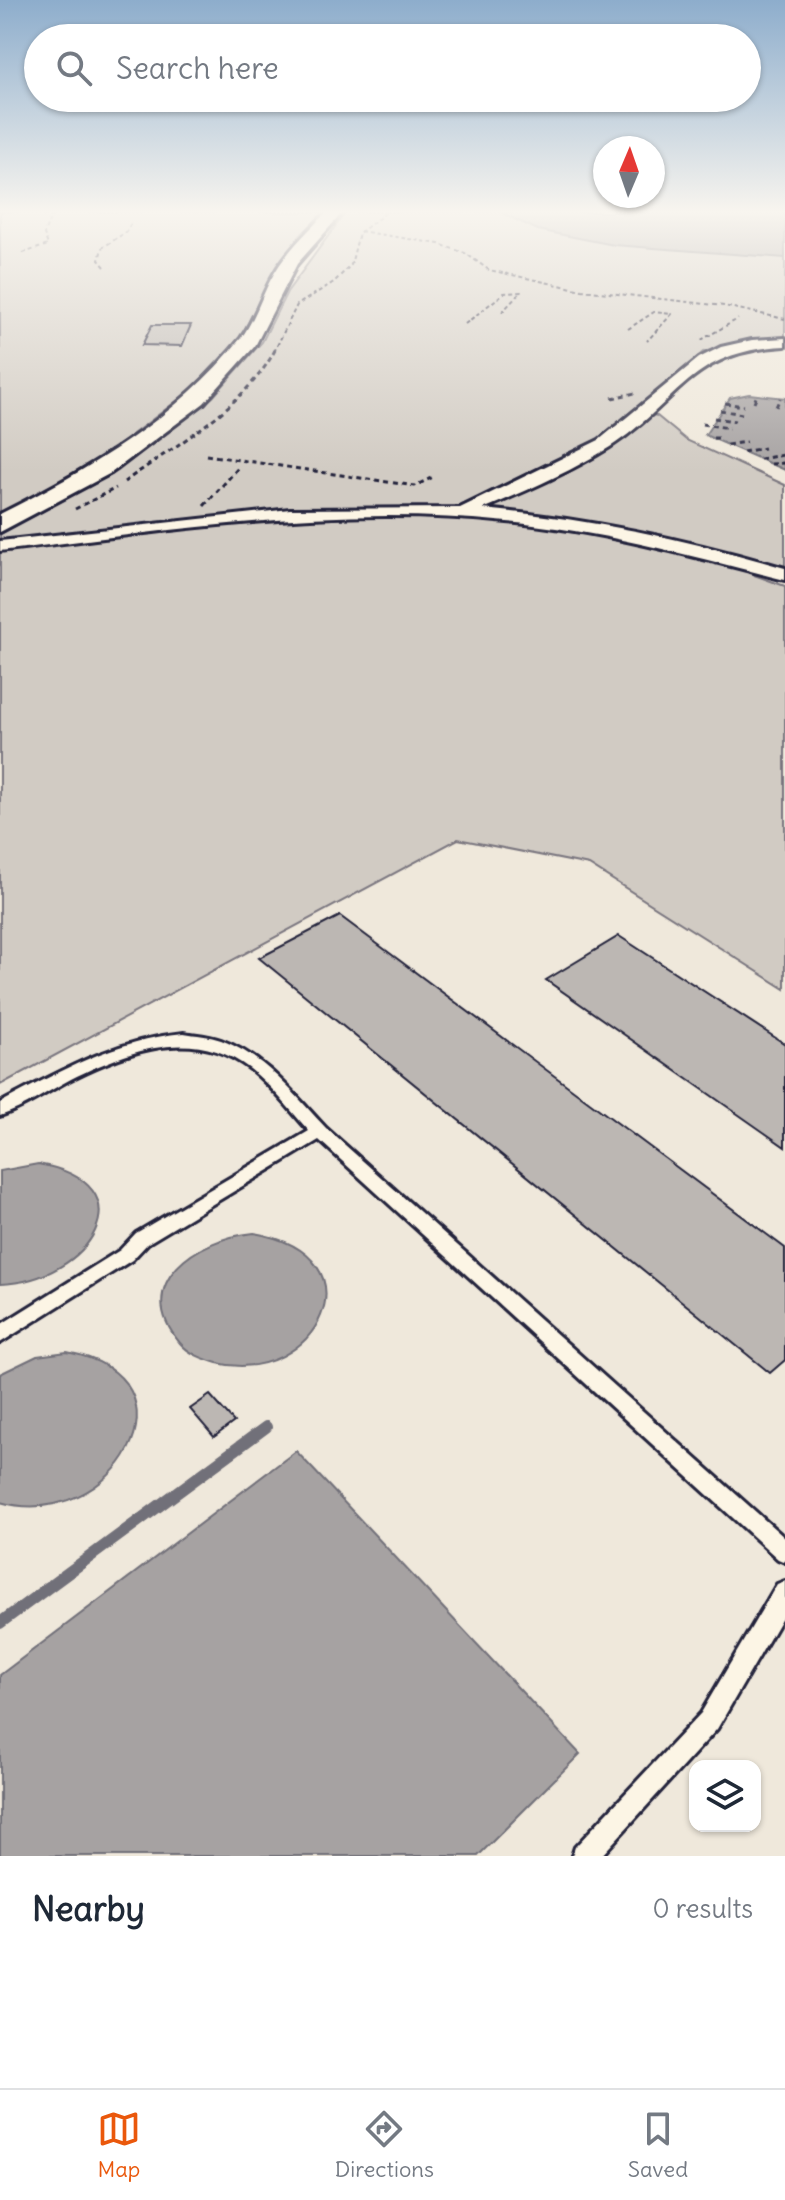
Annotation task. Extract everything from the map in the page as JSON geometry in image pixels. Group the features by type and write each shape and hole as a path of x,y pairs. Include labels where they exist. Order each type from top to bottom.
{"main road":[{"path":"0,524 112,462 159,429 209,386 258,329 273,299"}],"street":[{"path":"462,513 554,472 606,443 634,423 705,357 747,344 785,342"},
{"path":"0,546 279,515 462,513 610,530 723,555 785,574"}],"lane":[{"path":"0,1110 122,1048 165,1039 214,1043 246,1058 320,1132 785,1552"},
{"path":"0,1335 126,1255 142,1238 320,1132"},
{"path":"584,1856 709,1721 785,1591"}],"path":[{"path":"465,324 497,299"},
{"path":"502,312 515,299"},
{"path":"658,299 732,307 785,319"},
{"path":"628,329 654,312 672,314 647,341"},
{"path":"754,402 757,395"},
{"path":"776,407 780,398"},
{"path":"725,403 744,406"},
{"path":"720,410 742,414"},
{"path":"714,418 735,421"},
{"path":"702,424 729,428"},
{"path":"727,445 746,442"},
{"path":"743,452 764,448"},
{"path":"206,455 415,486 433,477"},
{"path":"760,459 783,455"},
{"path":"771,464 785,463"}],"shaded area":[{"path":"0,299 260,299 242,335 191,390 88,468 0,515"},
{"path":"284,299 785,299 785,340 742,343 703,352 639,412 657,416 686,440 785,485 785,570 754,575 785,586 785,989 589,865 458,839 0,1085 0,534 118,471 213,397 262,342"},
{"path":"749,394 785,398 785,470 705,435 730,398"},
{"path":"38,1164 73,1175 93,1191 100,1210 95,1231 81,1250 60,1267 32,1279 0,1284 0,1171"},
{"path":"254,1233 294,1246 317,1266 325,1291 321,1316 306,1338 282,1356 252,1365 217,1363 202,1358 180,1343 166,1321 162,1301 166,1283 177,1267 193,1254 212,1244"},
{"path":"67,1352 108,1368 131,1391 137,1420 128,1449 108,1476 78,1496 42,1506 0,1502 0,1374 37,1356"},
{"path":"296,1451 580,1754 478,1856 0,1856 0,1675"}],"building":[{"path":"152,325 191,325 182,346 142,345"},
{"path":"340,916 785,1248 785,1360 770,1373 259,958"},
{"path":"619,936 785,1044 785,1147 546,980"},
{"path":"210,1395 234,1422 214,1437 190,1409"}],"waterway":[{"path":"0,1623 266,1427"}]}
